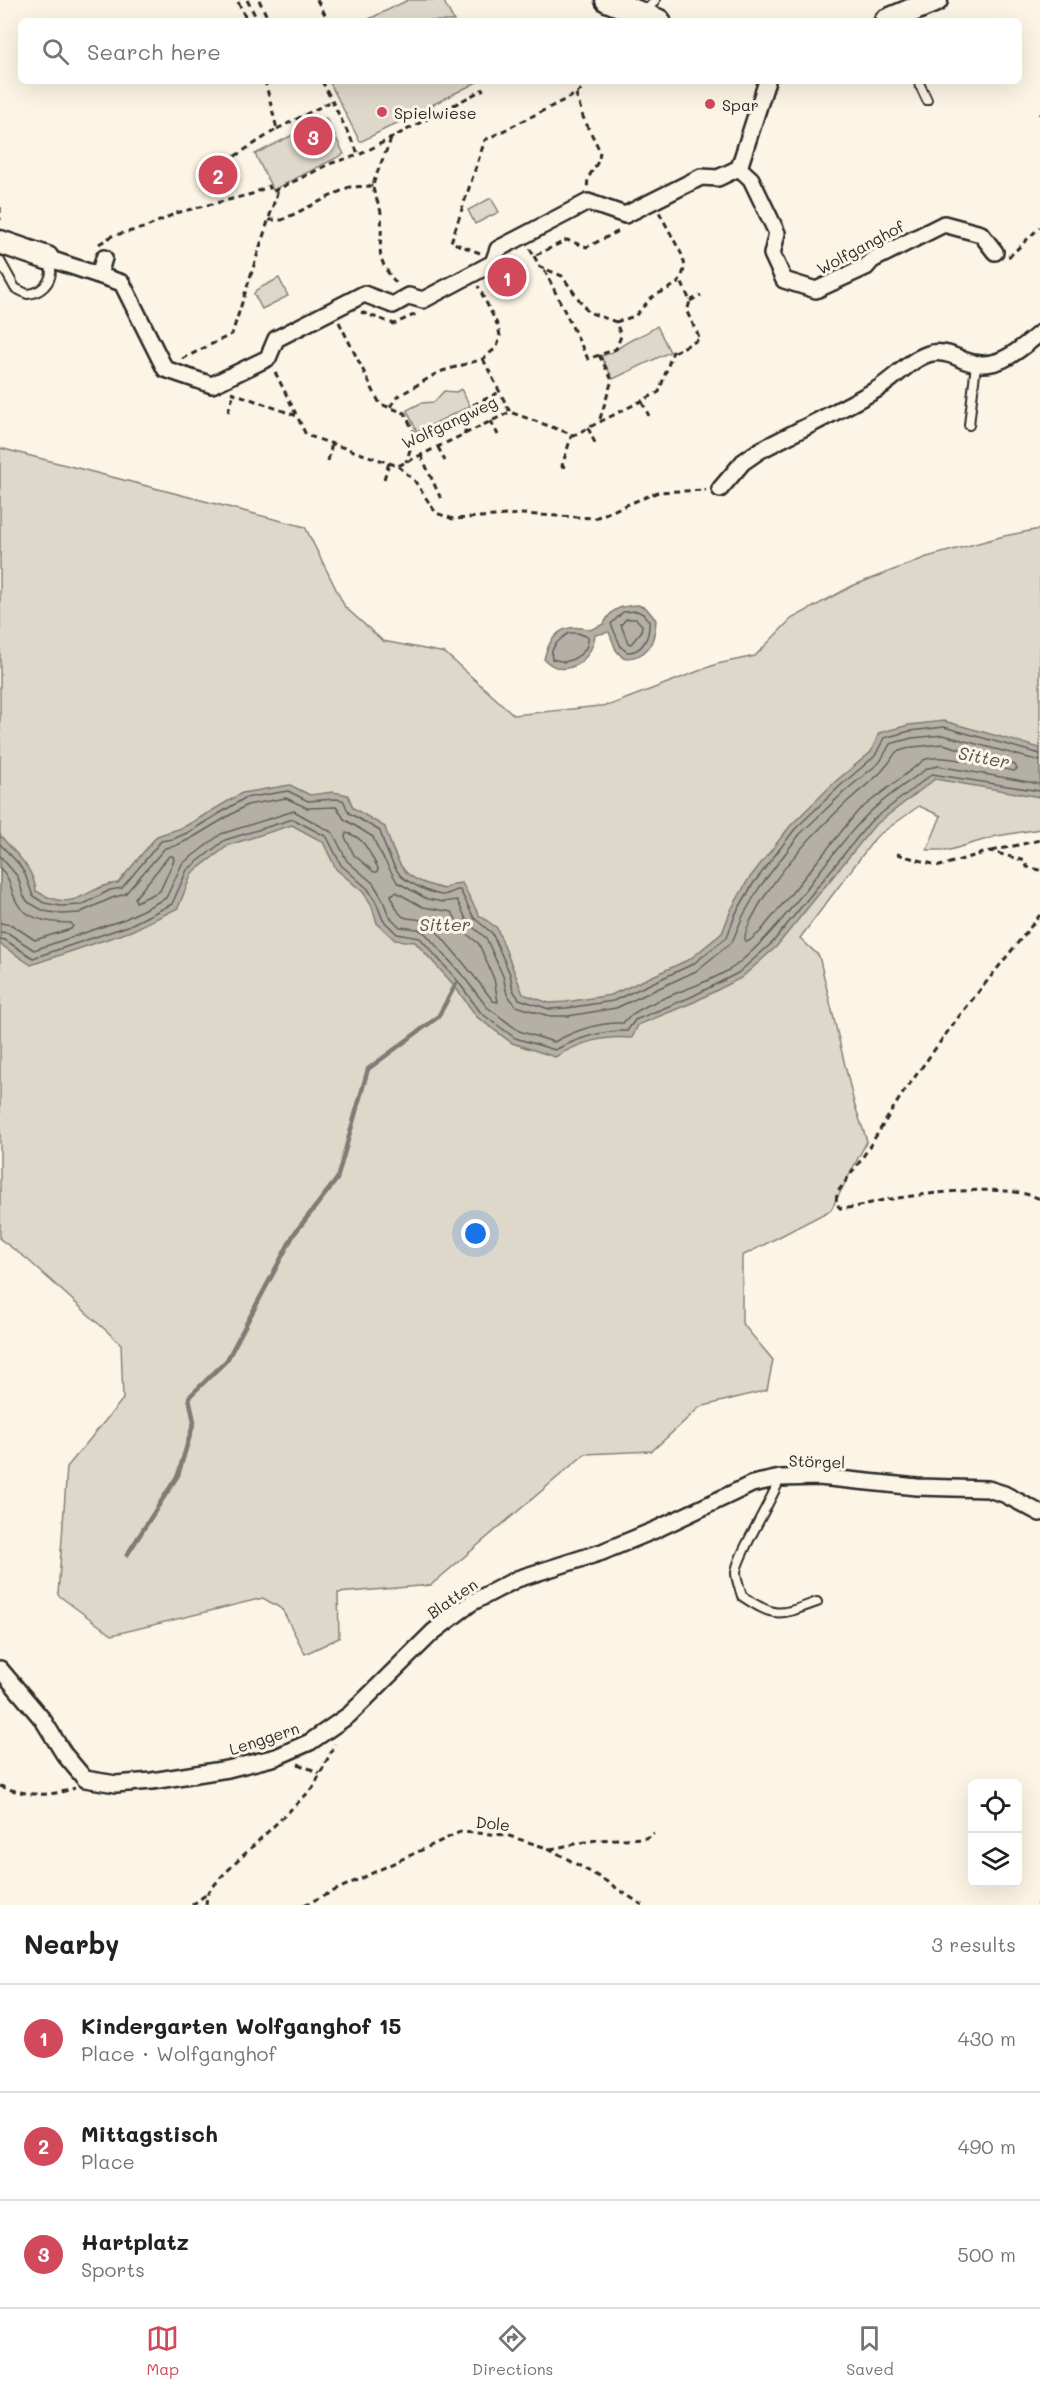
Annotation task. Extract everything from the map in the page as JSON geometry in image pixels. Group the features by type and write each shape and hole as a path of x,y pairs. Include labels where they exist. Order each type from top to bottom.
{"street":[{"path":"607,0 653,12"},
{"path":"896,18 936,0"},
{"path":"0,242 122,283 165,369 212,385 268,358 276,339 364,294 393,305 409,296 423,300 493,263 498,249 588,202 625,215 701,177 718,178 739,168 766,84"},
{"name":"Wolfganghof","path":"739,168 751,180 777,233 772,254 784,280 816,290 866,267 872,260 944,224 981,234 995,252"},
{"path":"92,273 104,258"},
{"path":"720,489 744,462 759,451 876,390 919,358 933,353 946,353 976,364 996,363 1015,353 1040,333"},
{"name":"Störgel","path":"602,1552 752,1485 780,1478 819,1477 917,1487 988,1489 1004,1494 1040,1513"},
{"name":"Blatten","path":"349,1715 433,1632 471,1603 517,1579 602,1552"},
{"path":"0,1669 43,1720 64,1754 85,1779"},
{"name":"Lenggern","path":"85,1779 116,1784 152,1782 228,1769 276,1756 310,1742 349,1715"}],"lane":[{"path":"919,84 927,100"},
{"path":"0,261 15,288 27,294 41,291 49,281 51,270 47,258"},
{"path":"969,424 976,364"},
{"path":"780,1478 736,1572 742,1596 760,1609 782,1614 817,1602"}],"path":[{"path":"247,0 256,18"},
{"path":"259,0 268,18"},
{"path":"317,0 326,18"},
{"path":"238,2 246,18"},
{"path":"267,84 277,129"},
{"path":"324,84 359,155"},
{"path":"495,258 451,242 485,140 576,94 585,84"},
{"path":"92,273 95,249 99,243 112,236 147,227 176,213 252,194 269,186 272,192 278,190 332,163 359,155 484,89"},
{"path":"576,94 600,151 599,160 588,178 587,185"},
{"path":"226,162 277,129 332,101"},
{"path":"392,138 373,186 381,213 379,248 381,259 389,274 409,296"},
{"path":"270,220 282,220 349,187 373,186"},
{"path":"181,360 232,334 278,190"},
{"path":"0,207 0,220"},
{"path":"522,252 530,248 540,267 562,276 588,312 616,322 634,316 652,297 680,281 685,266 682,255 659,211 649,216"},
{"path":"534,256 567,240 587,247 628,226"},
{"path":"995,252 1010,256 1040,227"},
{"path":"544,268 588,359 613,351 618,346 621,336 616,322"},
{"path":"565,467 562,466 572,434 659,392 673,352 700,339 687,312 690,301 680,281"},
{"path":"390,408 397,397 439,372 483,359 497,347 500,331 478,286"},
{"path":"690,301 701,296"},
{"path":"333,310 380,404 405,413 415,435 406,462"},
{"path":"599,355 612,380 599,422"},
{"name":"Wolfgangweg","path":"268,358 306,435 398,466 510,412 572,434"},
{"path":"483,359 510,412"},
{"path":"212,385 297,416"},
{"path":"464,435 473,404 500,392"},
{"path":"228,412 234,393"},
{"path":"642,402 649,416"},
{"path":"491,421 498,435"},
{"path":"588,428 595,443"},
{"path":"328,461 332,443"},
{"path":"438,447 445,461"},
{"path":"421,455 440,497 443,495"},
{"path":"384,479 388,463"},
{"path":"398,466 414,480 436,513 453,519 521,514 595,518 657,492 720,489"},
{"path":"897,854 940,866 990,851 1040,840"},
{"path":"990,851 1025,861 1027,867 1040,870"},
{"path":"1040,915 956,1020 901,1096 861,1160 837,1193 836,1203 840,1208 850,1209 898,1198 1003,1190 1030,1194 1040,1199"},
{"path":"192,1905 207,1893 313,1788 349,1715"},
{"path":"0,1786 20,1794 60,1793 79,1786 85,1779"},
{"name":"Dole","path":"304,1905 460,1832 506,1835 550,1849 642,1905"},
{"path":"550,1849 596,1840 646,1838 654,1833"},
{"path":"206,1905 207,1893"},
{"path":"1037,1905 1040,1901"}],"shaded area":[{"path":"408,0 443,0 452,18 371,18"},
{"name":"Spielwiese","path":"331,84 473,84 360,142"},
{"path":"326,118 344,154 273,190 255,154"},
{"path":"491,198 499,212 475,224 468,210"},
{"path":"279,278 288,296 262,309 254,294 256,290"},
{"path":"657,326 670,352 613,379 601,356 611,353"},
{"path":"461,389 470,406 417,432 407,410 421,403 434,402 444,391 456,392"},
{"path":"0,448 305,527 345,607 383,641 445,653 514,715 610,705 717,664 755,656 791,619 852,586 927,557 1004,536 1040,529 1040,829 997,836 950,850 927,850 941,816 919,806 876,837 800,938 819,956 854,1103 867,1141 831,1210 742,1256 742,1323 773,1360 767,1390 700,1407 652,1451 585,1454 431,1585 338,1593 339,1638 305,1654 282,1609 263,1598 112,1635 58,1595 67,1467 123,1399 121,1344 27,1259 0,1239"}],"water":[{"path":"638,605 646,608 656,620 652,642 639,656 623,658 616,650 609,632 595,635 589,653 583,660 569,668 560,668 544,659 550,643 560,632 573,628 590,630 604,624 613,611 626,606"},
{"name":"Sitter","path":"944,721 1040,748 1040,797 935,779 874,826 776,947 741,978 694,1002 638,1025 632,1038 621,1037 592,1041 555,1057 512,1043 477,1017 453,984 415,942 395,940 377,923 371,904 363,892 336,869 323,842 292,825 229,845 192,873 178,908 131,931 31,965 0,944 0,835 27,867 36,891 50,898 62,901 71,900 106,885 118,883 157,836 184,827 242,793 290,785 310,795 333,792 348,795 353,808 385,827 396,856 408,875 423,883 444,889 453,884 462,883 479,915 497,928 523,994 549,1003 611,995 690,959 722,933 731,910 748,880 791,825 836,781 871,752 879,733 909,725"}],"waterway":[{"path":"127,1555 178,1475 194,1422 189,1397 227,1360 294,1234 337,1179 368,1069 438,1017 456,984"}],"place":[{"name":"Spar","path":"710,104"},
{"name":"Spielwiese","path":"382,112"},
{"name":"Hartplatz","path":"313,136"},
{"name":"Mittagstisch","path":"218,175"},
{"name":"Kindergarten Wolfganghof 15","path":"507,277"}]}
